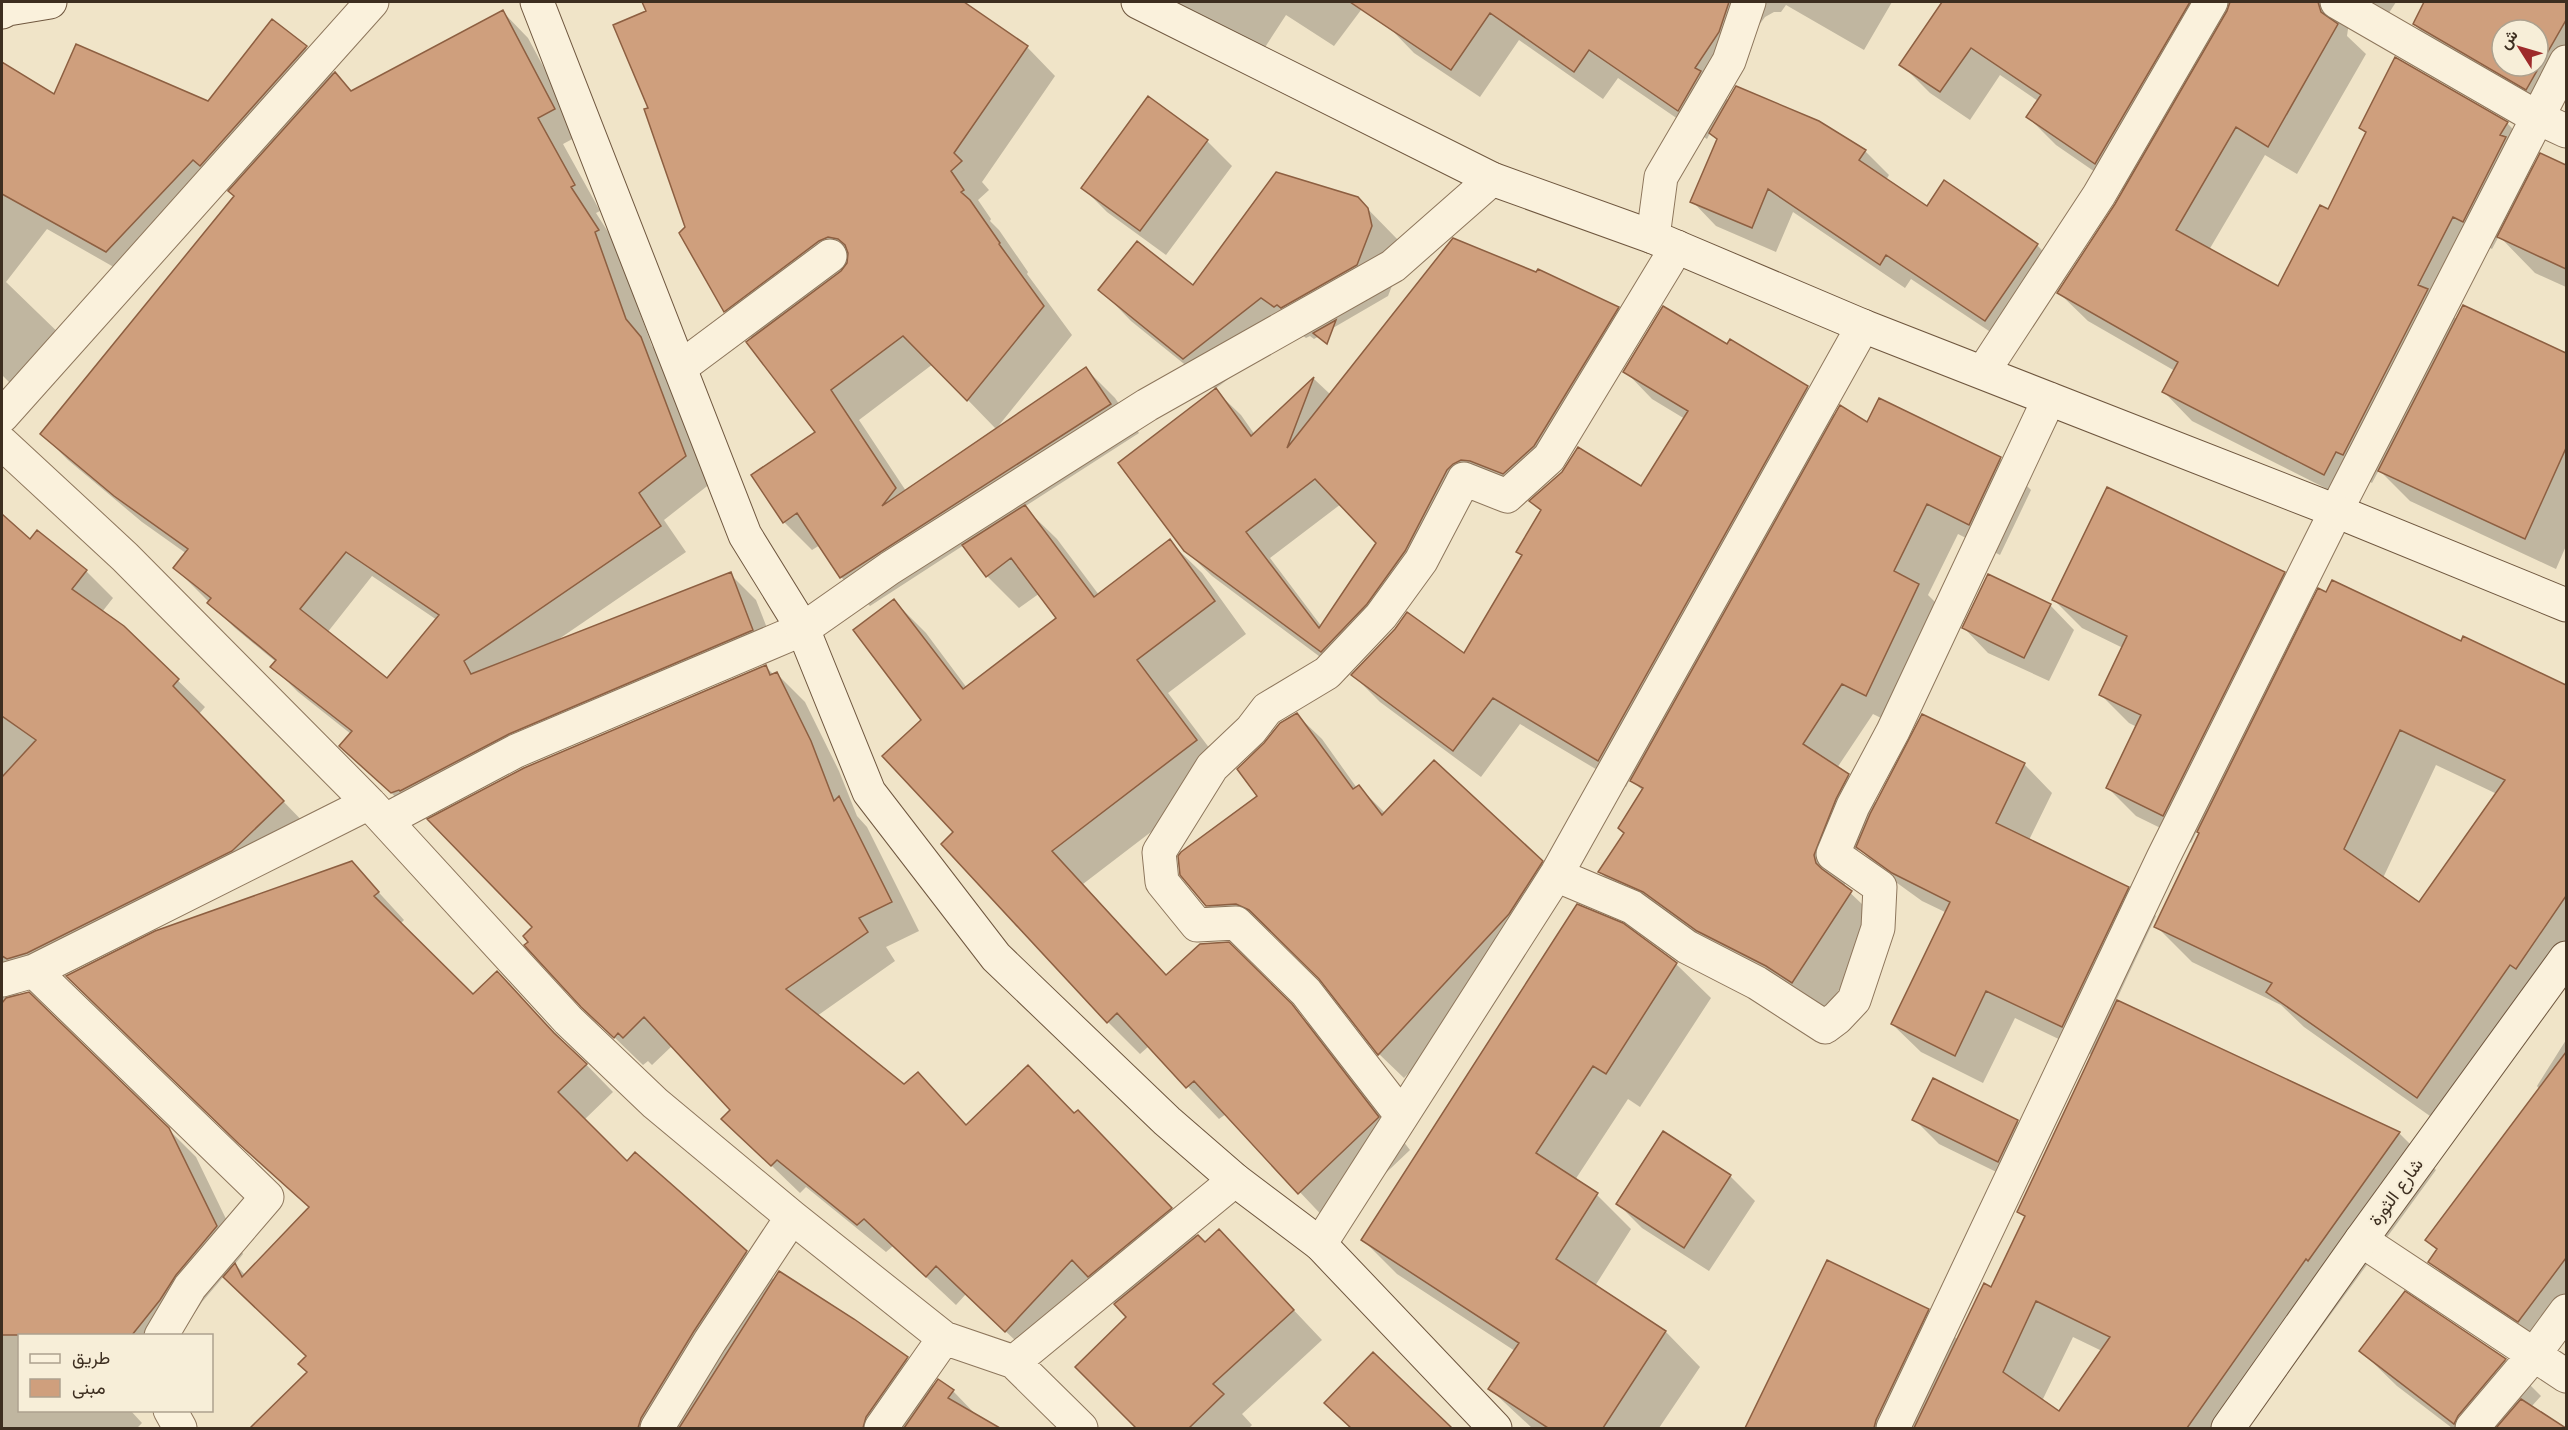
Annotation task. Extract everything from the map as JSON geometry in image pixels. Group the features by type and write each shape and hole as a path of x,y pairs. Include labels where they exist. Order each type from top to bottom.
{"street":[{"path":"2,12 50,2"},
{"path":"2,416 372,2"},
{"path":"537,2 745,535 803,629 869,792 996,957 1167,1121 1235,1180 1320,1244 1495,1428"},
{"path":"1138,2 1492,179 1665,242 1863,326 2336,511 2566,604"},
{"path":"1401,1116 1306,992 1268,952 1236,923 1197,925 1162,882 1159,852 1212,767 1251,730 1267,709 1327,673 1381,616 1421,561 1464,479 1507,496 1549,458 1665,242 1661,177 1729,61 1749,2"},
{"path":"1983,372 2099,195 2211,2"},
{"path":"2337,2 2552,125"},
{"path":"1893,1428 2163,858 2336,511 2552,125 2566,62"},
{"path":"162,1334 189,1287 267,1197 12,974 516,751 803,629 890,568 1147,405 1393,266 1492,179"},
{"path":"681,367 830,256"},
{"path":"1320,1244 1556,875 1863,326"},
{"path":"1556,875 1632,907 1688,947 1757,983 1825,1027 1837,1018 1854,1000 1878,928 1880,887 1833,854 1853,806 1893,731 2049,399"},
{"path":"2,443 125,557 378,812 568,1020 655,1103 792,1217 944,1338 1014,1362 1081,1428"},
{"name":"شارع الثورة","path":"2228,1428 2566,958"},
{"path":"1014,1362 1235,1180"},
{"path":"657,1428 710,1341 792,1217"},
{"path":"2361,1240 2566,1376"},
{"path":"2472,1428 2534,1356 2566,1311"},
{"path":"881,1428 944,1338"},
{"path":"171,1412 180,1428"}],"building":[{"path":"642,2 964,2 1028,46 954,153 962,161 951,171 964,190 961,192 970,200 1044,306 967,401 903,336 831,390 896,488 882,506 1086,367 1111,404 840,578 797,513 783,523 751,475 815,432 746,342 841,271 847,263 848,253 845,245 838,239 828,237 819,241 724,312 679,233 685,227 644,109 648,108 613,25 646,11"},
{"path":"1350,2 1729,2 1719,32 1695,68 1701,71 1678,111 1589,50 1574,72 1490,13 1451,70"},
{"path":"1942,2 2190,2 2095,164 2026,117 2041,95 1971,48 1940,92 1899,65"},
{"path":"2230,2 2318,2 2321,12 2338,24 2268,147 2236,127 2176,230 2278,286 2320,205 2328,209 2366,132 2359,128 2395,57 2508,122 2500,135 2506,137 2463,222 2453,217 2418,285 2428,289 2343,455 2336,452 2324,475 2162,392 2178,362 2057,293 2115,204 2227,11"},
{"path":"2424,2 2566,2 2566,20 2550,48 2550,18 2490,18 2490,69 2413,24"},
{"path":"503,10 555,109 538,118 575,185 571,187 599,230 595,232 626,319 641,337 686,456 639,493 661,526 464,661 471,674 731,572 753,630 509,734 400,791 391,793 339,746 352,731 270,667 276,660 207,603 211,598 173,568 188,549 114,496 40,434 234,196 228,191 335,72 351,91","holes":["346,552 439,615 387,678 300,609"]},
{"path":"272,19 307,46 200,166 193,160 106,252 2,194 2,62 54,94 76,44 208,101"},
{"path":"2505,78 2533,78 2526,90"},
{"path":"1736,86 1819,121 1866,150 1859,160 1927,206 1944,180 2038,244 1985,321 1886,255 1880,265 1768,189 1752,228 1690,202 1717,139 1709,133"},
{"path":"1148,96 1208,140 1140,231 1081,188"},
{"path":"2540,153 2566,165 2566,269 2497,237"},
{"path":"1276,172 1358,197 1368,208 1372,226 1357,265 1281,308 1277,305 1274,307 1261,298 1183,359 1098,290 1137,241 1193,285"},
{"path":"1453,238 1536,272 1538,269 1619,307 1534,446 1503,474 1470,461 1461,460 1453,464 1447,470 1405,551 1367,604 1321,652 1184,551 1118,463 1216,388 1251,436 1314,377 1287,448","holes":["1315,479 1376,543 1319,628 1246,532"]},
{"path":"2463,305 2566,353 2566,448 2525,539 2378,471"},
{"path":"1663,306 1727,344 1730,339 1808,386 1598,761 1493,698 1453,751 1351,675 1395,629 1407,612 1464,653 1522,555 1516,552 1541,510 1529,501 1562,472 1578,447 1641,486 1688,411 1623,372"},
{"path":"1336,320 1327,344 1313,333"},
{"path":"1879,398 2001,457 1969,525 1927,504 1894,571 1919,584 1866,696 1842,684 1803,744 1849,774 1836,799 1814,855 1816,863 1822,869 1852,891 1792,983 1766,966 1697,931 1643,892 1598,872 1624,833 1618,828 1643,788 1630,781 1840,405 1867,422"},
{"path":"2107,487 2285,572 2163,816 2106,788 2141,715 2099,695 2127,636 2052,600"},
{"path":"1025,505 1094,597 1170,539 1215,601 1137,660 1197,740 1052,851 1166,975 1200,944 1229,942 1292,1004 1379,1117 1298,1194 1194,1081 1186,1088 1117,1013 1107,1023 941,844 953,832 882,756 921,720 853,630 894,599 963,689 1056,618 1011,558 986,577 962,545"},
{"path":"2,514 30,539 37,530 87,570 72,589 124,626 179,679 173,686 284,801 232,851 27,953 7,959 2,956 2,777 36,740 2,716"},
{"path":"1988,574 2051,604 2024,658 1962,628"},
{"path":"2332,580 2461,641 2463,636 2566,685 2566,896 2516,969 2510,965 2417,1098 2266,992 2272,983 2154,927 2199,833 2197,832 2318,588 2326,592","holes":["2400,730 2505,780 2419,902 2344,849"]},
{"path":"766,665 770,675 777,672 811,741 834,801 839,796 892,902 859,918 868,932 786,989 904,1084 918,1072 966,1125 1028,1065 1074,1113 1078,1110 1172,1208 1088,1277 1072,1260 1005,1332 936,1266 926,1277 864,1219 857,1225 777,1160 771,1166 721,1119 730,1110 644,1017 623,1038 618,1033 614,1038 581,1007 524,945 528,942 523,936 532,927 427,819 524,768"},
{"path":"1297,713 1353,789 1359,785 1382,815 1434,760 1543,861 1509,914 1378,1055 1319,979 1249,910 1236,904 1206,906 1180,875 1178,856 1181,852 1257,796 1237,769 1264,743 1280,723"},
{"path":"1922,714 2025,763 1996,823 2129,887 2062,1027 1986,991 1955,1056 1891,1024 1950,902 1892,873 1856,847 1870,814"},
{"path":"352,861 379,892 374,896 473,994 497,971 554,1033 587,1064 558,1092 627,1161 635,1152 747,1251 694,1331 641,1418 638,1428 250,1428 307,1372 298,1364 306,1356 223,1277 235,1263 242,1277 309,1207 239,1144 66,976 155,931"},
{"path":"1577,904 1623,923 1677,963 1606,1074 1593,1066 1536,1153 1598,1193 1556,1259 1666,1331 1603,1428 1548,1428 1488,1389 1519,1343 1361,1240"},
{"path":"29,992 169,1128 217,1226 176,1275 160,1300 133,1334 2,1335 2,1003 6,998"},
{"path":"2117,1000 2400,1132 2308,1261 2306,1259 2187,1428 1914,1428 1984,1283 1991,1287 2025,1216 2017,1212","holes":["2036,1301 2110,1337 2059,1411 2003,1372"]},
{"path":"2566,1052 2566,1258 2518,1322 2428,1262 2437,1249 2425,1240"},
{"path":"1933,1078 2018,1120 1998,1162 1912,1120"},
{"path":"1663,1131 1731,1175 1684,1248 1616,1204"},
{"path":"1219,1229 1294,1310 1213,1384 1224,1394 1189,1428 1136,1428 1075,1367 1126,1317 1114,1304 1198,1235 1205,1242"},
{"path":"1827,1260 1929,1309 1874,1428 1745,1428"},
{"path":"779,1271 908,1357 866,1417 863,1428 679,1428"},
{"path":"2405,1291 2506,1359 2458,1416 2454,1424 2359,1351"},
{"path":"1373,1352 1452,1428 1351,1428 1324,1403"},
{"path":"938,1379 954,1390 948,1398 1000,1428 904,1428"},
{"path":"2521,1399 2566,1428 2496,1428"}]}
